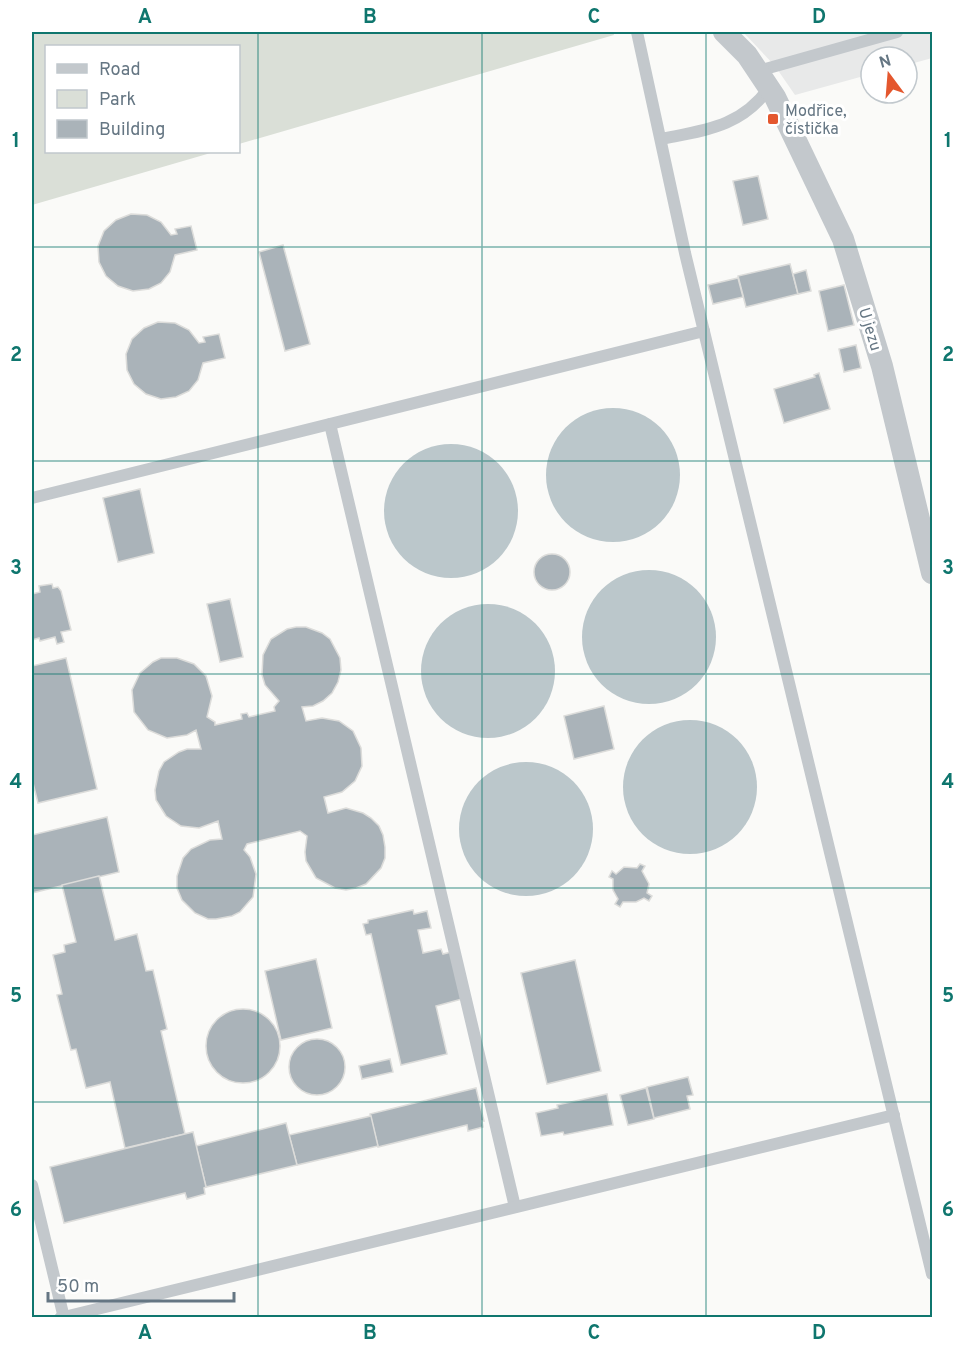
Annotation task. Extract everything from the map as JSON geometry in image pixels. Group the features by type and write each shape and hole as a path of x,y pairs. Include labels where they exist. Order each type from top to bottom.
{"street":[{"name":"U jezu","path":"724,32 767,85 843,239 882,366 933,573"}],"lane":[{"path":"637,32 704,331 933,1274"},
{"path":"661,139 703,131 737,118 759,102 767,85 897,32"},
{"path":"32,498 704,331"},
{"path":"330,424 515,1207"},
{"path":"32,1185 63,1317 894,1115"}],"shaded area":[{"path":"743,32 932,32 932,58 919,62 919,45 859,45 859,77 795,95 775,66"},
{"path":"613,408 639,413 660,428 675,449 680,475 675,501 660,522 639,537 613,542 587,537 566,522 551,501 546,475 551,449 566,428 587,413"},
{"path":"451,444 477,449 498,464 513,485 518,511 513,537 498,558 477,573 451,578 425,573 404,558 389,537 384,511 389,485 404,464 425,449"},
{"path":"649,570 675,575 696,590 711,611 716,637 711,663 696,684 675,699 649,704 623,699 602,684 587,663 582,637 587,611 602,590 623,575"},
{"path":"488,604 514,609 535,624 550,645 555,671 550,697 535,718 514,733 488,738 462,733 441,718 426,697 421,671 426,645 441,624 462,609"},
{"path":"690,720 716,725 737,740 752,761 757,787 752,813 737,834 716,849 690,854 664,849 643,834 628,813 623,787 628,761 643,740 664,725"},
{"path":"526,762 552,767 573,782 588,803 593,829 588,855 573,876 552,891 526,896 500,891 479,876 464,855 459,829 464,803 479,782 500,767"}],"green space":[{"path":"32,32 613,32 614,35 240,144 240,45 45,45 45,153 211,153 32,205"}],"building":[{"path":"758,176 768,219 743,225 733,181"},
{"path":"131,214 147,215 161,222 171,235 177,234 175,229 191,226 197,250 175,255 170,272 161,283 149,289 133,291 118,286 106,276 99,262 98,246 104,231 116,220"},
{"path":"283,245 310,344 285,351 259,252"},
{"path":"790,264 798,294 746,307 738,276"},
{"path":"806,270 811,291 798,294 793,274"},
{"path":"738,278 743,297 713,304 708,285"},
{"path":"844,285 854,325 828,331 819,291"},
{"path":"158,322 175,323 189,330 199,343 205,342 203,337 219,334 225,358 203,363 198,380 189,391 176,397 161,399 146,394 134,384 127,370 126,354 132,339 144,328"},
{"path":"856,345 861,368 844,372 839,349"},
{"path":"819,373 830,409 784,423 774,389 815,377 814,375"},
{"path":"140,489 154,553 118,562 103,498"},
{"path":"552,554 565,559 570,572 565,585 552,590 539,585 534,572 539,559"},
{"path":"52,584 53,588 58,587 61,591 71,630 61,632 64,642 57,644 55,637 40,641 39,638 32,640 32,594 40,592 39,586"},
{"path":"230,599 243,657 220,662 207,604"},
{"path":"306,627 322,633 330,639 340,658 341,670 332,693 313,706 302,707 306,721 322,718 339,721 353,731 361,748 362,766 355,781 342,792 324,797 328,813 346,808 371,818 379,826 383,835 385,858 381,868 366,884 346,890 335,888 316,878 306,861 307,836 300,831 247,844 244,850 250,857 256,874 253,897 240,912 232,916 208,919 195,913 182,900 177,888 177,876 183,858 191,849 210,840 222,839 218,821 199,828 181,826 166,816 156,800 155,790 159,771 164,762 187,749 201,749 196,730 187,735 167,738 148,730 134,712 132,690 140,673 153,662 161,658 177,658 194,664 206,676 212,696 207,717 215,722 215,725 242,719 241,714 247,713 249,717 275,711 274,707 279,701 265,685 262,675 263,655 271,639 287,629"},
{"path":"66,658 97,789 38,803 32,784 32,666"},
{"path":"604,706 614,749 574,759 564,716"},
{"path":"107,817 119,872 32,893 32,835"},
{"path":"640,864 645,866 642,871 649,884 647,893 652,896 649,901 644,898 636,902 623,902 620,907 615,904 618,899 613,890 613,879 609,877 612,871 616,874 624,867 637,868"},
{"path":"99,876 115,940 137,934 146,971 153,970 167,1029 161,1031 185,1134 125,1148 110,1082 86,1088 76,1049 71,1050 57,995 62,994 53,955 65,952 64,945 76,942 62,885"},
{"path":"413,910 414,914 427,911 431,928 418,930 423,953 441,949 443,954 451,952 462,999 436,1006 447,1054 401,1065 371,934 366,935 363,924 368,923 368,920"},
{"path":"316,959 332,1028 281,1040 265,971"},
{"path":"575,960 601,1071 547,1084 521,973"},
{"path":"236,1009 250,1009 264,1015 274,1025 280,1039 278,1060 264,1077 250,1083 236,1083 222,1077 212,1067 206,1053 206,1039 212,1025 222,1015"},
{"path":"317,1039 328,1041 337,1047 343,1056 345,1067 343,1078 337,1087 328,1093 317,1095 306,1093 297,1087 291,1078 289,1067 291,1056 297,1047 306,1041"},
{"path":"390,1059 393,1072 362,1079 359,1066"},
{"path":"688,1077 693,1095 687,1096 690,1109 654,1118 647,1087"},
{"path":"476,1088 484,1121 482,1121 483,1127 468,1131 467,1125 378,1147 370,1114"},
{"path":"646,1088 654,1119 628,1125 620,1095"},
{"path":"607,1094 613,1125 564,1135 563,1132 541,1136 536,1113 558,1108 557,1105"},
{"path":"371,1116 378,1146 297,1165 289,1135"},
{"path":"286,1123 297,1165 206,1187 196,1146"},
{"path":"193,1132 206,1187 204,1188 205,1194 187,1199 185,1193 64,1223 50,1167"}],"place":[{"name":"Modřice, čistička","path":"773,119"}]}
